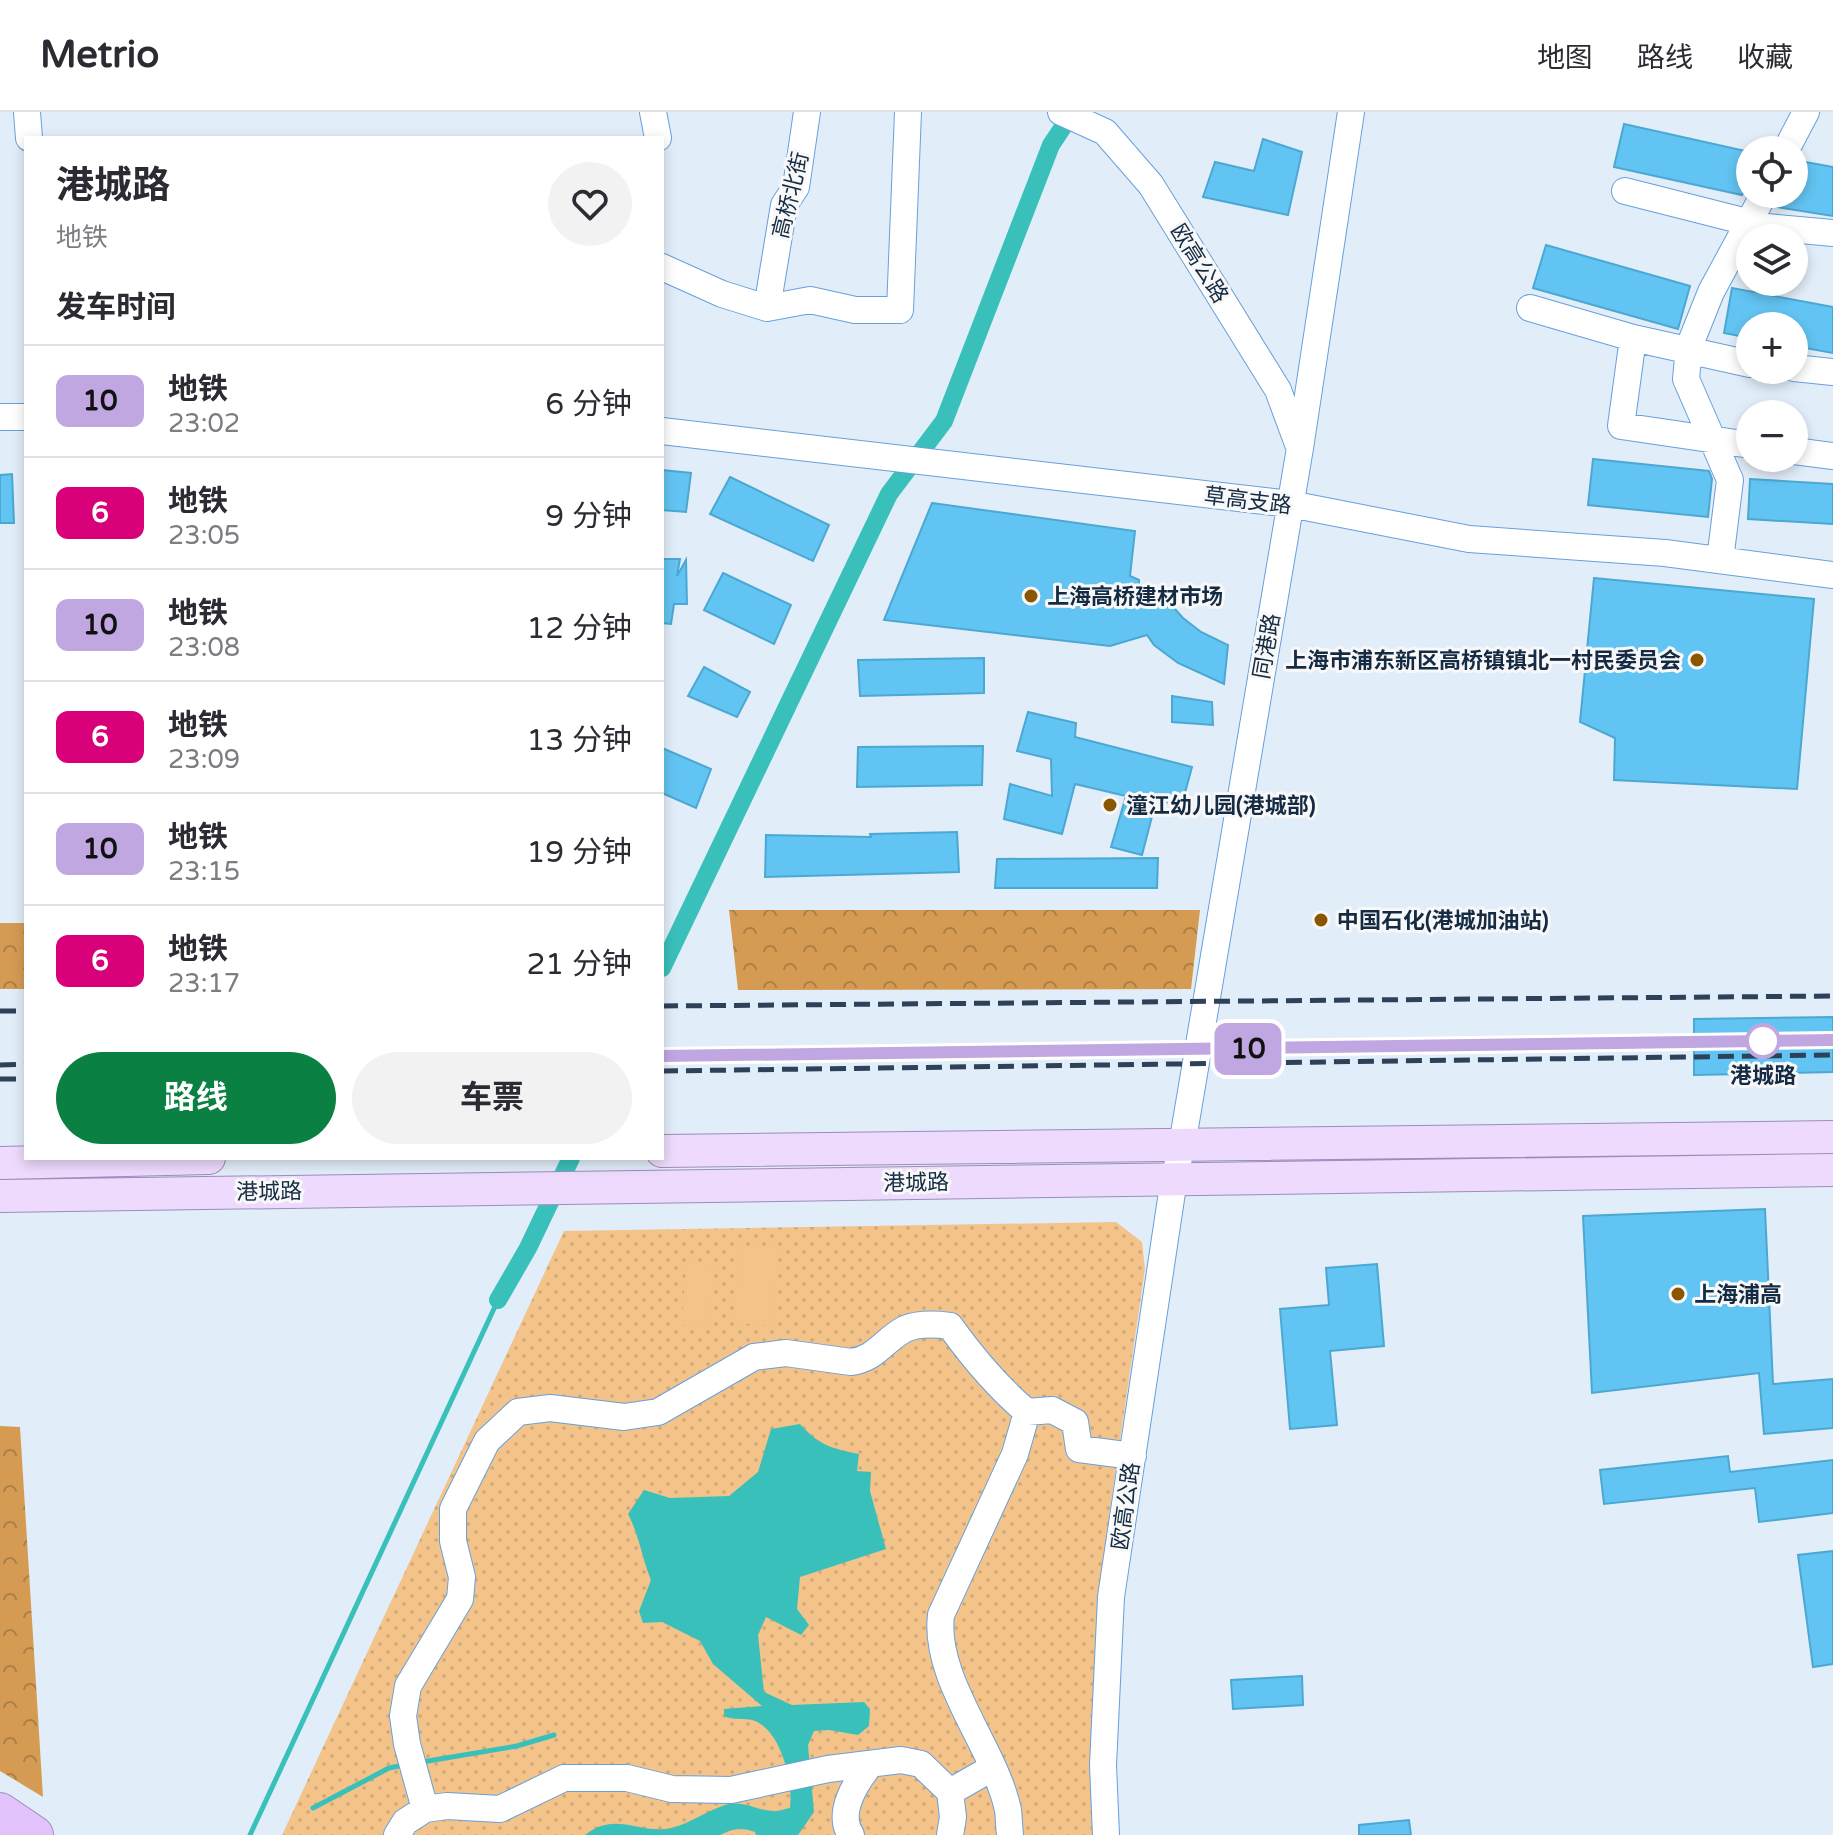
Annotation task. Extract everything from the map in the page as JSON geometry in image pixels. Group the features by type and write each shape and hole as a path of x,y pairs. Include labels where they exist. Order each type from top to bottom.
{"highway":[{"path":"0,1812 34,1835"}],"main road":[{"name":"港城路","path":"664,1151 1833,1137"},
{"path":"0,1163 125,1160"},
{"name":"港城路","path":"0,1196 1833,1170"}],"street":[{"path":"27,112 29,136"},
{"path":"653,112 658,136"},
{"name":"高桥北街","path":"767,308 784,205 796,187 807,112"},
{"path":"664,268 722,294 767,308 810,300 855,310 900,310 908,112"},
{"name":"欧高公路","path":"1061,112 1105,132 1151,185 1278,390 1300,448"},
{"name":"同港路","path":"1174,1179 1300,448 1351,112"},
{"path":"1793,136 1806,112"},
{"path":"1625,191 1767,227 1833,233"},
{"path":"1720,560 1730,480 1686,379 1688,350 1711,292 1757,208"},
{"path":"1530,308 1633,338 1736,361"},
{"path":"1633,338 1621,426 1736,443"},
{"path":"1808,369 1833,372"},
{"path":"0,417 24,417"},
{"name":"草高支路","path":"664,431 1290,504 1469,539 1665,553 1833,575"},
{"path":"1808,453 1833,456"},
{"name":"欧高公路","path":"1106,1835 1103,1765 1111,1597 1174,1179"},
{"path":"425,1809 407,1744 403,1716 408,1686 460,1599 462,1577 453,1541 453,1509 487,1441 518,1412 550,1408 624,1417 658,1412 754,1357 786,1353 861,1361 876,1353 904,1329 928,1324 950,1326 975,1362 1027,1412 1052,1410 1075,1422 1079,1449 1133,1456"},
{"path":"1010,1835 1008,1809 958,1691 939,1636 941,1615 1015,1454 1027,1412"},
{"path":"397,1835 405,1822 425,1809 447,1806 500,1809 564,1778 627,1778 672,1789 731,1790 828,1769 901,1760 921,1764 950,1792 953,1817 950,1835"},
{"path":"847,1833 846,1813 851,1793 870,1765"},
{"path":"950,1792 992,1768"}],"shaded area":[{"path":"1116,1222 1142,1242 1145,1269 1109,1516 1093,1722 1093,1835 282,1835 564,1231"},
{"path":"738,1246 778,1248 773,1326 734,1323"},
{"path":"686,1263 714,1265 710,1327 682,1325"},
{"path":"800,1424 826,1445 859,1454 857,1471 871,1472 870,1491 886,1549 800,1577 797,1609 809,1625 801,1635 766,1617 758,1635 764,1692 792,1705 864,1702 870,1709 869,1726 858,1735 814,1731 808,1745 814,1812 798,1835 756,1835 742,1829 720,1835 585,1835 596,1828 616,1824 666,1829 729,1804 774,1811 790,1808 790,1785 784,1759 772,1736 755,1721 724,1716 724,1709 762,1706 713,1664 700,1641 662,1622 643,1623 639,1611 651,1580 628,1514 644,1490 670,1498 729,1496 758,1472 771,1429"}],"green space":[{"path":"729,910 1200,910 1191,989 738,990"},
{"path":"0,923 24,923 24,989 0,989"},
{"path":"0,1426 20,1427 43,1797 0,1771"}],"building":[{"path":"1624,124 1736,149 1736,194 1614,167"},
{"path":"1263,139 1302,152 1288,215 1203,197 1215,162 1254,171"},
{"path":"1808,162 1833,167 1833,216 1783,208 1808,208"},
{"path":"1546,245 1690,286 1678,329 1533,288"},
{"path":"1732,288 1736,289 1736,296 1775,296 1833,307 1833,353 1808,349 1808,312 1736,312 1736,335 1724,333"},
{"path":"1593,459 1709,471 1712,479 1708,517 1588,505"},
{"path":"664,470 691,473 686,512 664,510"},
{"path":"12,474 14,523 0,523 0,475"},
{"path":"730,477 829,525 813,561 710,514"},
{"path":"1750,479 1833,484 1833,524 1748,519"},
{"name":"上海高桥建材市场","path":"932,503 1135,531 1130,576 1139,580 1139,590 1167,591 1168,601 1183,618 1201,632 1228,645 1224,684 1178,663 1154,645 1147,635 1110,646 884,620"},
{"path":"664,559 680,559 677,576 686,560 687,604 674,604 671,624 664,623"},
{"path":"723,573 791,605 774,644 704,610"},
{"name":"上海市浦东新区高桥镇镇北一村民委员会","path":"1594,578 1814,599 1797,789 1614,780 1615,738 1580,722"},
{"path":"984,658 984,693 860,696 858,660"},
{"path":"704,667 750,692 737,717 688,696"},
{"path":"1172,696 1212,702 1213,725 1172,722"},
{"path":"1028,712 1076,723 1075,737 1192,767 1182,804 1156,801 1142,855 1111,847 1126,796 1075,784 1062,834 1004,819 1010,784 1052,796 1051,759 1017,751"},
{"path":"983,746 982,785 857,787 858,747"},
{"path":"664,749 711,769 696,808 664,794"},
{"path":"957,832 959,872 765,877 766,835 871,837 870,834"},
{"path":"1158,858 1157,888 995,888 997,859"},
{"name":"港城路","path":"1833,1017 1833,1072 1694,1075 1694,1019"},
{"name":"上海浦高","path":"1765,1209 1773,1384 1833,1379 1833,1428 1764,1434 1759,1373 1592,1393 1583,1216"},
{"path":"1377,1264 1384,1346 1330,1351 1337,1425 1290,1429 1280,1309 1329,1305 1326,1268"},
{"path":"1728,1456 1730,1472 1833,1460 1833,1513 1759,1522 1755,1488 1604,1504 1600,1470"},
{"path":"1833,1551 1833,1664 1813,1667 1798,1555"},
{"path":"1302,1676 1303,1705 1233,1709 1231,1680"},
{"path":"1409,1820 1411,1835 1359,1835 1359,1825"}],"waterway":[{"path":"664,964 889,494 944,421 1051,145 1073,112"},
{"path":"498,1300 528,1248 570,1160"},
{"path":"250,1835 498,1300"},
{"path":"422,1762 517,1746 554,1735"},
{"path":"313,1808 389,1768 404,1765"}],"railway":[{"path":"664,1006 1833,996"},
{"path":"0,1011 24,1011"},
{"path":"664,1056 1833,1040"},
{"path":"664,1071 1833,1055"},
{"path":"0,1065 24,1064"},
{"path":"0,1079 24,1079"}],"metro line":[{"name":"10","path":"664,1056 1833,1040"}],"place":[{"name":"上海高桥建材市场","path":"1031,596"},
{"name":"上海市浦东新区高桥镇镇北一村民委员会","path":"1697,660"},
{"name":"潼江幼儿园(港城部)","path":"1110,805"},
{"name":"中国石化(港城加油站)","path":"1321,920"},
{"name":"港城路","path":"1763,1041"},
{"name":"上海浦高","path":"1678,1294"}]}
